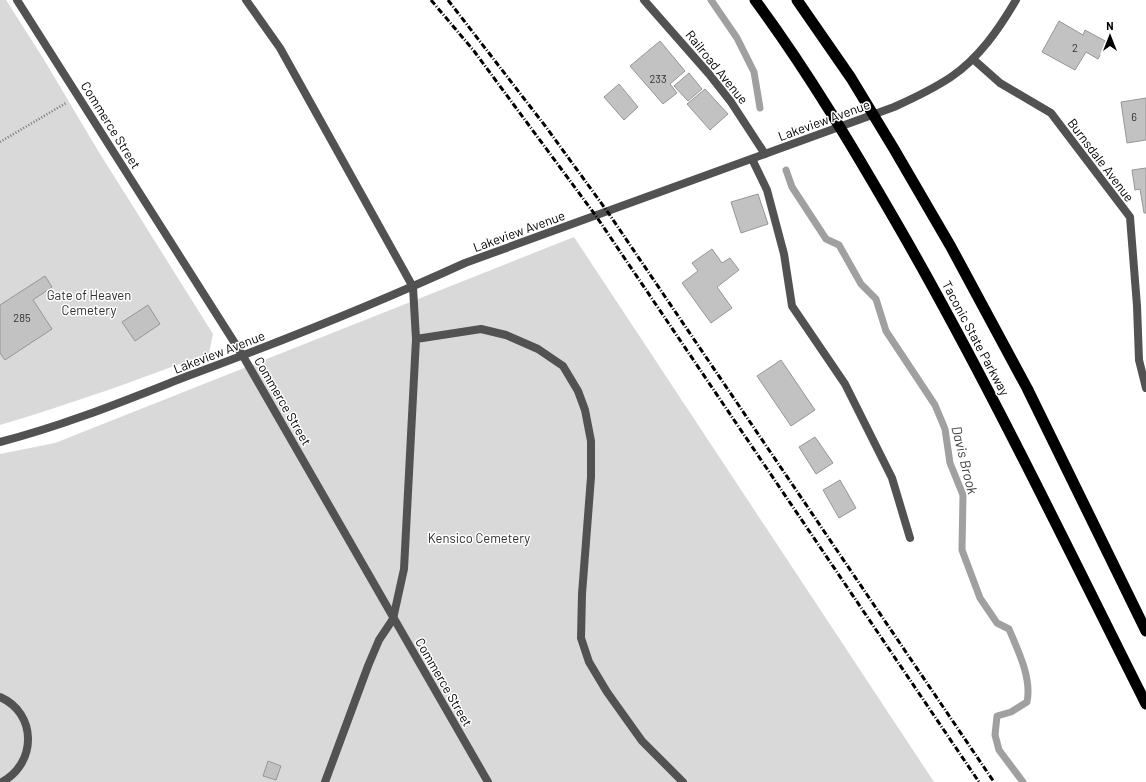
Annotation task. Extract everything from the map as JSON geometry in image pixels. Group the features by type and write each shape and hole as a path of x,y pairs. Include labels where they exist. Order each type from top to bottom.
{"highway":[{"name":"Taconic State Parkway","path":"755,0 797,58 840,127 922,267 1022,457 1146,704"},
{"name":"Taconic State Parkway","path":"797,0 823,36 874,116 951,247 1027,388 1146,631"}],"street":[{"name":"Commerce Street","path":"17,0 242,356 287,430 393,619 488,782"},
{"path":"246,0 280,48 413,287 416,339 404,569 393,619 379,640 368,666 325,782"},
{"name":"Railroad Avenue","path":"644,0 732,102 765,154"},
{"name":"Lakeview Avenue","path":"0,442 85,416 242,356 413,287 465,263 874,116 928,92 952,76 973,59 990,39 1016,0"},
{"name":"Burnsdale Avenue","path":"973,59 1000,83 1051,113 1130,217 1137,306 1139,360 1146,388"},
{"path":"752,159 767,190 784,254 792,306 846,384 892,478 910,538"},
{"path":"416,339 481,329 506,335 538,350 563,366 578,391 585,410 591,448 591,477 582,594 581,638 589,662 607,692 642,741 683,782"},
{"path":"0,697 10,701 21,714 28,738 26,754 22,764 11,777 2,782"}],"path":[{"path":"0,142 78,95"}],"green space":[{"name":"Gate of Heaven Cemetery","path":"0,0 6,0 43,58 97,149 213,334 209,353 53,409 0,425"},
{"name":"Kensico Cemetery","path":"574,237 934,782 0,782 0,454 55,443"}],"building":[{"path":"1059,21 1083,35 1085,30 1107,42 1098,59 1086,52 1075,70 1042,52"},
{"path":"660,41 685,71 670,84 677,93 663,104 630,66"},
{"path":"689,73 702,89 688,101 674,86"},
{"path":"619,84 638,107 624,120 604,97"},
{"path":"705,89 728,114 710,130 687,104"},
{"path":"1146,98 1146,140 1127,143 1121,102"},
{"path":"1146,168 1146,213 1144,213 1140,189 1135,190 1132,170"},
{"path":"758,194 768,224 741,233 731,202"},
{"path":"712,249 722,263 730,258 739,270 717,287 732,308 711,323 682,283 698,271 692,263"},
{"path":"45,276 52,287 33,300 52,329 5,360 0,353 0,305"},
{"path":"148,305 160,324 135,341 122,322"},
{"path":"781,360 815,410 791,426 757,376"},
{"path":"815,437 833,463 816,474 799,447"},
{"path":"840,480 856,508 839,518 823,490"},
{"path":"268,761 281,766 276,780 263,776"}],"waterway":[{"name":"Davis Brook","path":"711,0 737,38 754,72 760,108"},
{"name":"Davis Brook","path":"786,170 792,187 826,239 839,245 861,284 876,299 886,331 935,405 945,429 950,463 963,495 962,550 980,598 997,623 1009,629 1026,674 1028,684 1027,702 1011,712 997,716 995,735 999,750 1023,782"}],"railway":[{"path":"431,0 474,51 596,216 979,782"},
{"path":"448,0 546,127 607,211 994,782"}]}
